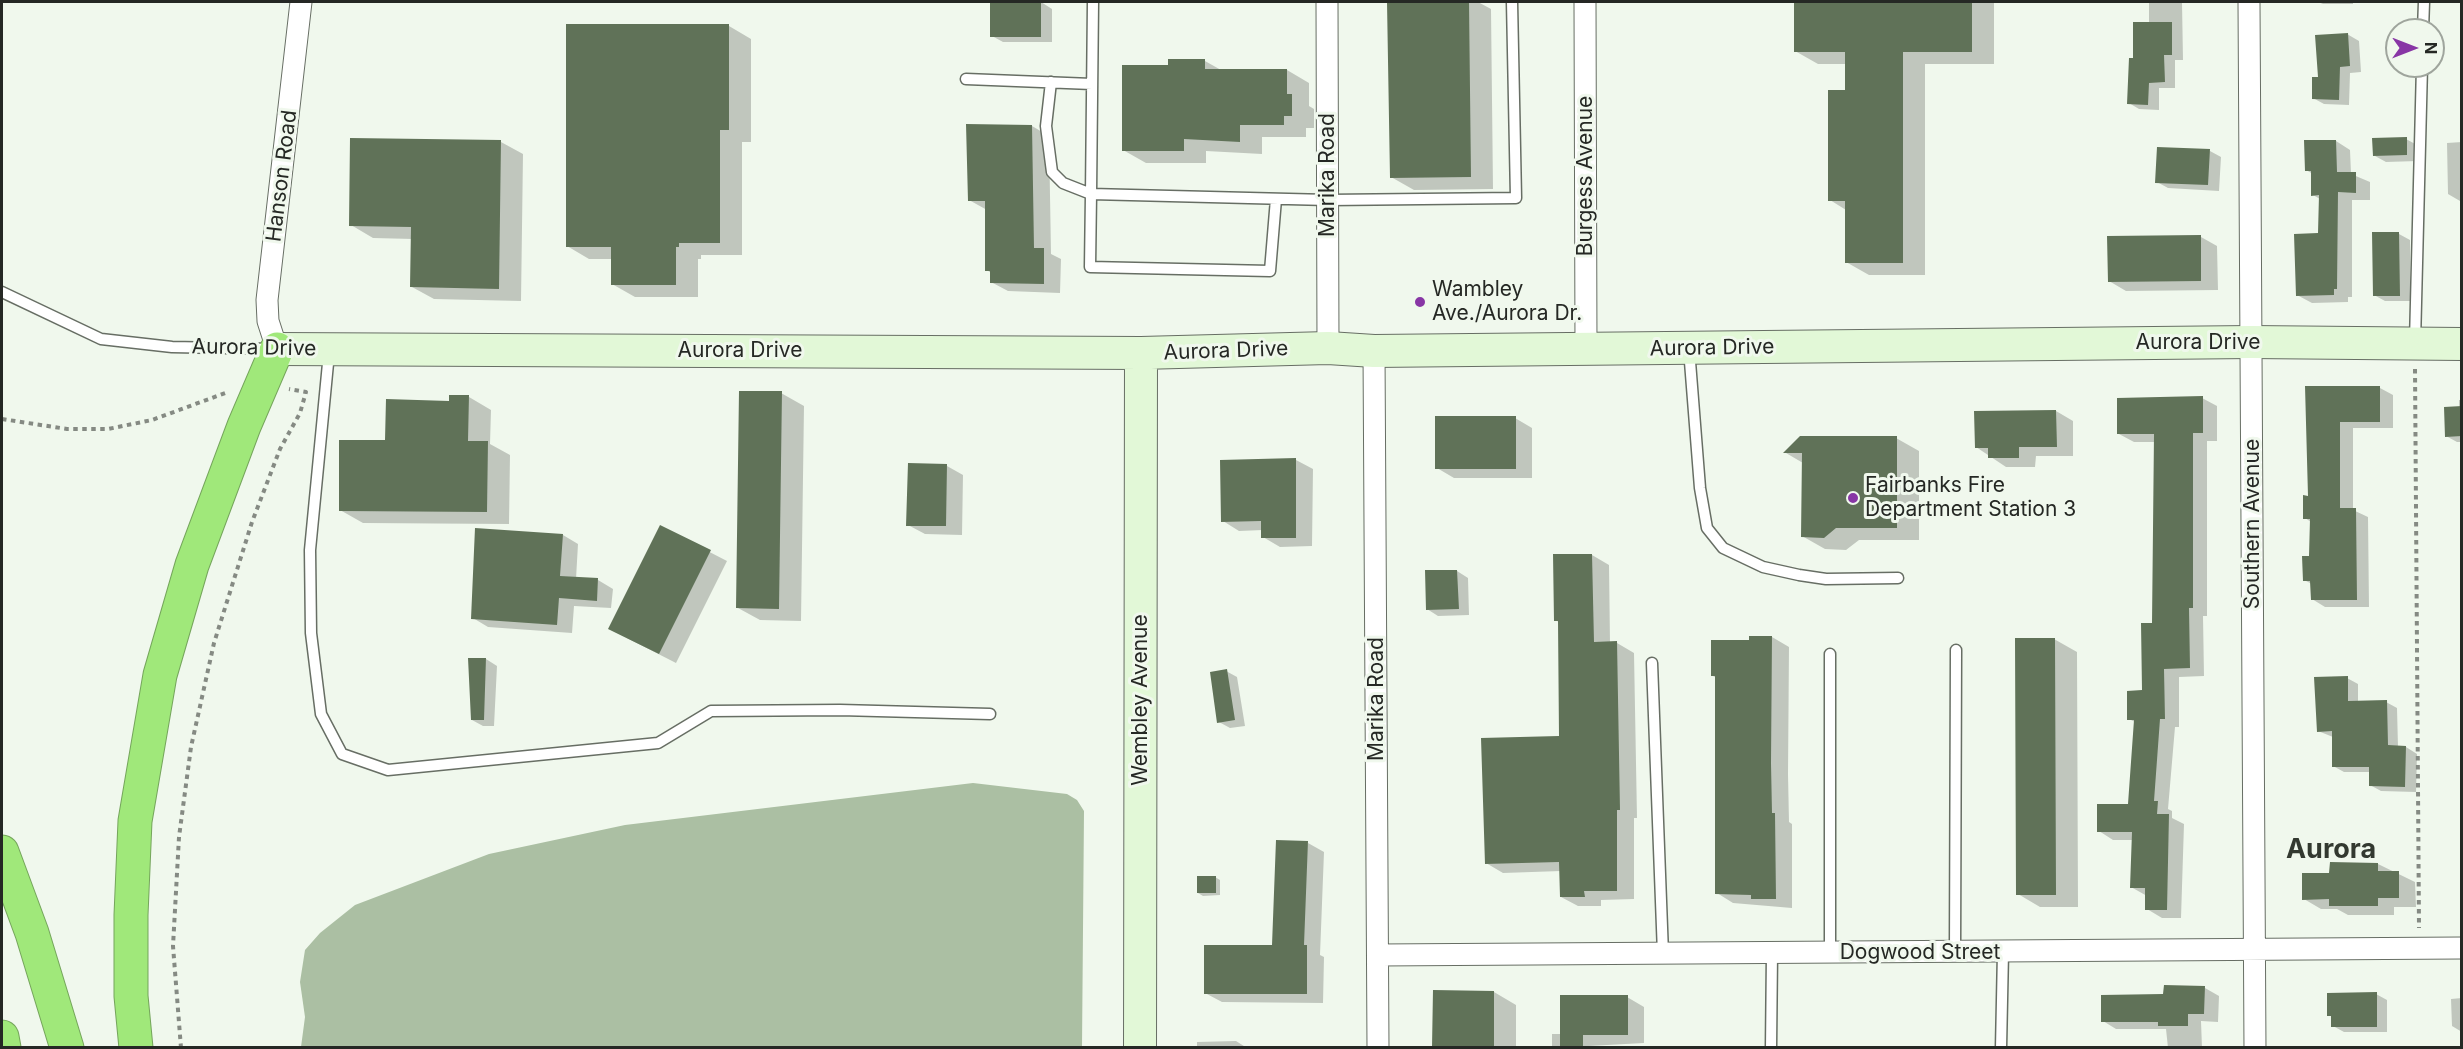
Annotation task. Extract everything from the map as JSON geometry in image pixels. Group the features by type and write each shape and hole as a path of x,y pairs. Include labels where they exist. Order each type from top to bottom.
{"highway":[{"path":"136,1047 131,996 130,915 135,821 160,675 192,565 243,426 277,349"},
{"path":"2,852 33,933 67,1047"},
{"path":"2,1037 4,1047"}],"street":[{"name":"Hanson Road","path":"277,349 268,321 267,300 301,2"},
{"name":"Marika Road","path":"1328,2 1329,348"},
{"name":"Burgess Avenue","path":"1585,2 1587,350"},
{"name":"Southern Avenue","path":"2249,2 2255,1047"},
{"name":"Aurora Drive","path":"277,349 1141,353 1329,348 1374,351 2251,342 2462,344"},
{"name":"Marika Road","path":"1374,351 1378,1047"},
{"name":"Wembley Avenue","path":"1140,1047 1141,353"},
{"name":"Dogwood Street","path":"1379,955 2462,948"}],"lane":[{"path":"1093,2 1090,267 1270,271 1276,199"},
{"path":"1051,82 1046,126 1052,172 1063,183 1091,194 1328,200 1516,198 1512,2"},
{"path":"2423,18 2424,2"},
{"path":"2415,344 2422,78"},
{"path":"966,79 1092,84"},
{"name":"Aurora Drive","path":"2,292 101,339 172,346 277,349"},
{"path":"1689,349 1700,488 1707,528 1723,548 1763,567 1799,575 1826,579 1898,578"},
{"path":"329,350 309,550 311,633 321,714 342,754 388,770 658,743 711,711 840,710 990,714"},
{"path":"1955,953 1956,650"},
{"path":"1830,654 1830,953"},
{"path":"1652,663 1663,954"},
{"path":"2001,1047 2003,952"},
{"path":"1771,1047 1772,953"}],"path":[{"path":"2415,344 2420,949"},
{"path":"2,418 27,425 67,429 108,429 152,420 239,388"},
{"path":"181,1047 173,946 179,837 191,747 214,643 252,522 280,449 300,413 306,392"}],"shaded area":[{"path":"973,783 1067,794 1077,800 1084,811 1082,1047 301,1047 305,1017 300,982 305,950 320,933 355,905 489,854 625,825"}],"building":[{"path":"990,2 1041,2 1041,37 990,37"},
{"path":"1387,2 1469,2 1471,177 1390,178"},
{"path":"1794,2 1972,2 1972,52 1903,52 1903,263 1845,263 1845,201 1828,201 1828,90 1845,90 1845,52 1794,52"},
{"path":"2133,22 2172,22 2172,55 2164,55 2165,82 2149,83 2148,105 2127,104 2129,58 2133,58"},
{"path":"566,24 729,24 729,130 720,130 720,243 679,243 679,247 676,247 676,285 611,285 611,247 566,247"},
{"path":"2348,33 2350,66 2340,67 2339,100 2312,99 2312,77 2318,77 2315,35"},
{"path":"1168,59 1205,59 1205,69 1287,69 1287,94 1292,94 1292,116 1284,116 1284,125 1240,125 1240,142 1184,139 1184,151 1122,151 1122,65 1168,65"},
{"path":"966,124 1032,125 1034,248 1044,248 1044,284 990,283 990,271 985,271 985,201 968,201"},
{"path":"2407,137 2407,155 2373,156 2372,138"},
{"path":"350,138 501,140 499,289 410,287 411,227 349,226"},
{"path":"2304,140 2336,140 2337,172 2356,172 2356,193 2338,192 2337,289 2334,289 2334,295 2296,296 2294,234 2318,233 2319,195 2311,196 2311,171 2305,171"},
{"path":"2157,147 2210,149 2208,185 2155,183"},
{"path":"2372,232 2399,232 2400,296 2373,296"},
{"path":"2201,235 2201,281 2108,282 2107,236"},
{"path":"2305,386 2380,386 2380,422 2340,422 2340,508 2356,508 2357,600 2311,600 2310,581 2303,581 2302,556 2309,556 2310,519 2303,519 2303,495 2308,496"},
{"path":"739,391 782,391 779,609 736,608"},
{"path":"449,395 469,395 468,441 488,441 487,512 339,511 339,440 385,440 386,399 449,401"},
{"path":"2203,396 2203,433 2193,433 2193,608 2189,608 2190,668 2164,669 2165,719 2160,719 2154,801 2158,801 2157,814 2169,814 2167,910 2145,910 2145,888 2130,888 2132,832 2097,832 2097,804 2128,804 2134,720 2127,720 2127,691 2142,690 2141,623 2152,623 2154,434 2117,434 2117,398"},
{"path":"2462,406 2462,436 2445,437 2444,407"},
{"path":"2056,410 2057,447 2019,447 2019,458 1988,458 1988,448 1975,448 1974,411"},
{"path":"1435,416 1516,416 1516,469 1435,469"},
{"path":"1800,436 1897,436 1897,528 1836,528 1824,538 1801,537 1802,453 1783,453"},
{"path":"1296,458 1296,538 1261,538 1261,521 1221,522 1220,460"},
{"path":"908,463 947,464 946,526 906,526"},
{"path":"660,525 711,550 659,654 608,629"},
{"path":"475,528 563,534 560,576 598,578 597,601 559,598 557,625 471,619"},
{"path":"1553,554 1592,554 1594,642 1617,641 1620,810 1617,810 1617,891 1584,891 1585,897 1560,897 1559,862 1485,864 1481,738 1559,736 1558,621 1554,621"},
{"path":"1425,570 1457,570 1459,609 1426,610"},
{"path":"1749,636 1772,636 1771,763 1772,813 1775,813 1776,899 1751,899 1751,895 1715,894 1715,676 1711,676 1711,640 1749,640"},
{"path":"2015,638 2055,638 2056,895 2016,895"},
{"path":"468,658 486,658 484,720 471,720"},
{"path":"1227,669 1235,720 1217,723 1210,672"},
{"path":"2348,676 2348,701 2387,700 2388,745 2406,746 2405,787 2369,786 2369,767 2332,767 2332,731 2317,732 2314,677"},
{"path":"1276,840 1308,841 1304,945 1307,945 1307,994 1204,994 1204,945 1272,945"},
{"path":"2330,862 2378,863 2378,871 2399,871 2399,898 2378,898 2378,906 2329,906 2329,899 2302,900 2302,873 2329,873"},
{"path":"1197,876 1216,876 1216,893 1197,893"},
{"path":"2164,985 2205,986 2204,1014 2188,1014 2188,1026 2158,1026 2158,1022 2101,1022 2101,995 2163,994"},
{"path":"1433,990 1494,991 1494,1047 1432,1047"},
{"path":"2377,992 2377,1027 2331,1027 2331,1016 2327,1016 2327,993"},
{"path":"1560,995 1628,995 1628,1035 1583,1035 1583,1047 1560,1047"}],"place":[{"name":"Wambley Ave./Aurora Dr.","path":"1420,302"},
{"name":"Fairbanks Fire Department Station 3","path":"1853,498"}],"district":[{"name":"Aurora","path":"2331,850"}]}
